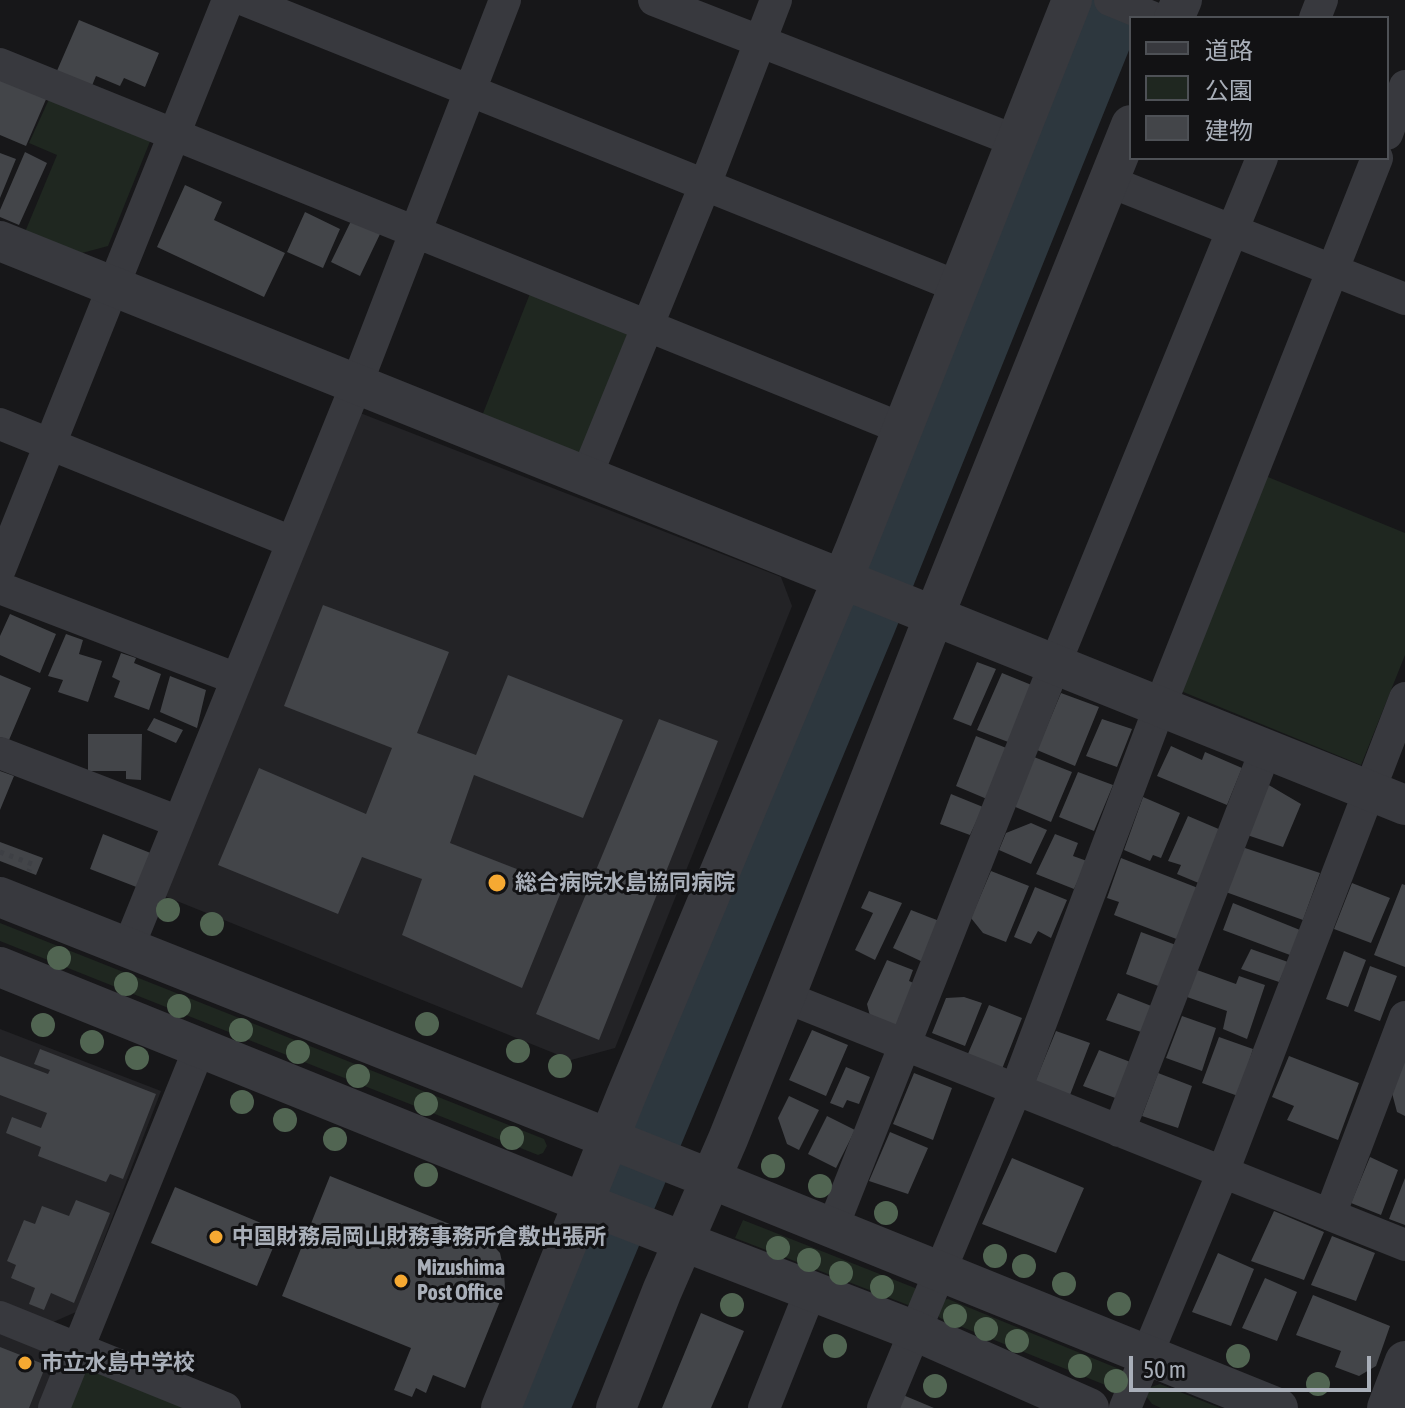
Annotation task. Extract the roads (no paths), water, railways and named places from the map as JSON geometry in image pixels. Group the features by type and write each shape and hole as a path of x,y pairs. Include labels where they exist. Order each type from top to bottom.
{"street":[{"path":"0,569 228,0"},
{"path":"244,0 959,287"},
{"path":"128,948 357,383 505,0"},
{"path":"654,0 1016,141"},
{"path":"586,477 705,185 776,0"},
{"path":"616,1408 785,997 887,598 903,429 1072,0"},
{"path":"1110,0 1164,13"},
{"path":"0,64 903,429"},
{"path":"501,1408 612,1214 887,598 1108,181 1129,130"},
{"path":"832,1229 1055,664 1261,160"},
{"path":"883,1408 1016,1089 1160,706 1376,160"},
{"path":"1108,181 1405,299"},
{"path":"0,241 1387,798"},
{"path":"0,424 292,542"},
{"path":"0,588 237,679"},
{"path":"1125,1408 1223,1172 1387,798 1405,698"},
{"path":"1119,1131 1266,749"},
{"path":"0,753 179,822"},
{"path":"0,897 1278,1408"},
{"path":"0,967 612,1214 915,1331 1089,1408"},
{"path":"785,997 1405,1245"},
{"path":"1330,1215 1405,1017"},
{"path":"54,1408 199,1049"},
{"path":"764,1408 811,1290"},
{"path":"0,1317 225,1408"},
{"path":"1387,1408 1405,1361"}],"waterway":[{"path":"540,1408 867,623 1118,0"},
{"path":"899,592 1129,24"},
{"path":"666,1153 893,607"},
{"path":"639,1216 659,1168"},
{"path":"562,1408 633,1231"}],"place":[{"name":"総合病院水島協同病院","path":"497,883"},
{"name":"中国財務局岡山財務事務所倉敷出張所","path":"216,1237"},
{"name":"Mizushima Post Office","path":"401,1281"},
{"name":"市立水島中学校","path":"25,1363"}]}
